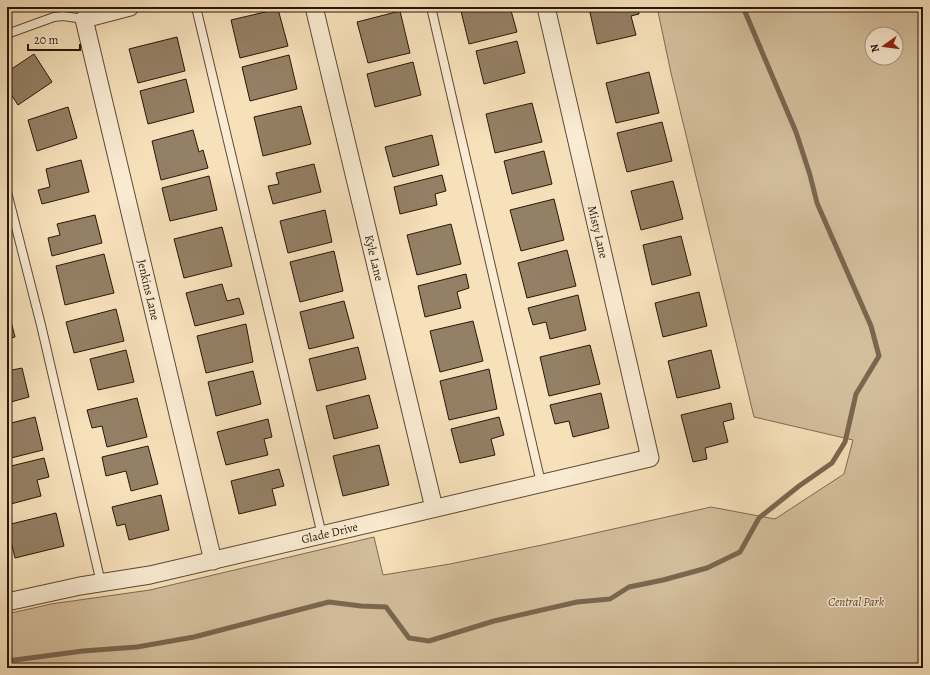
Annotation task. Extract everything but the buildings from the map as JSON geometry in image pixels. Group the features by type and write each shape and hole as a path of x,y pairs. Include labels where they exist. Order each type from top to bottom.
{"street":[{"path":"84,19 130,7"},
{"name":"Kyle Lane","path":"314,7 434,508"},
{"name":"Misty Lane","path":"546,7 650,458"},
{"name":"Jenkins Lane","path":"84,19 213,561"},
{"name":"Glade Drive","path":"7,602 49,592 144,577 650,458"}],"lane":[{"path":"196,7 322,536"},
{"path":"430,7 541,483"},
{"path":"7,34 54,17 63,16 84,19"},
{"path":"7,192 41,325 101,583"}],"green space":[{"name":"Central Park","path":"657,7 923,7 923,668 7,668 7,614 51,604 150,590 374,537 383,575 450,564 542,545 711,507 775,519 844,474 853,440 754,417 671,73"}],"waterway":[{"path":"7,661 83,651 137,647 194,637 329,602 386,607 409,638 429,641 494,621 577,602 610,599 629,587 663,580 707,568 740,552 759,518 799,486 832,463 845,442 856,394 879,356 871,326 817,203 810,175 796,132 743,7"}]}
